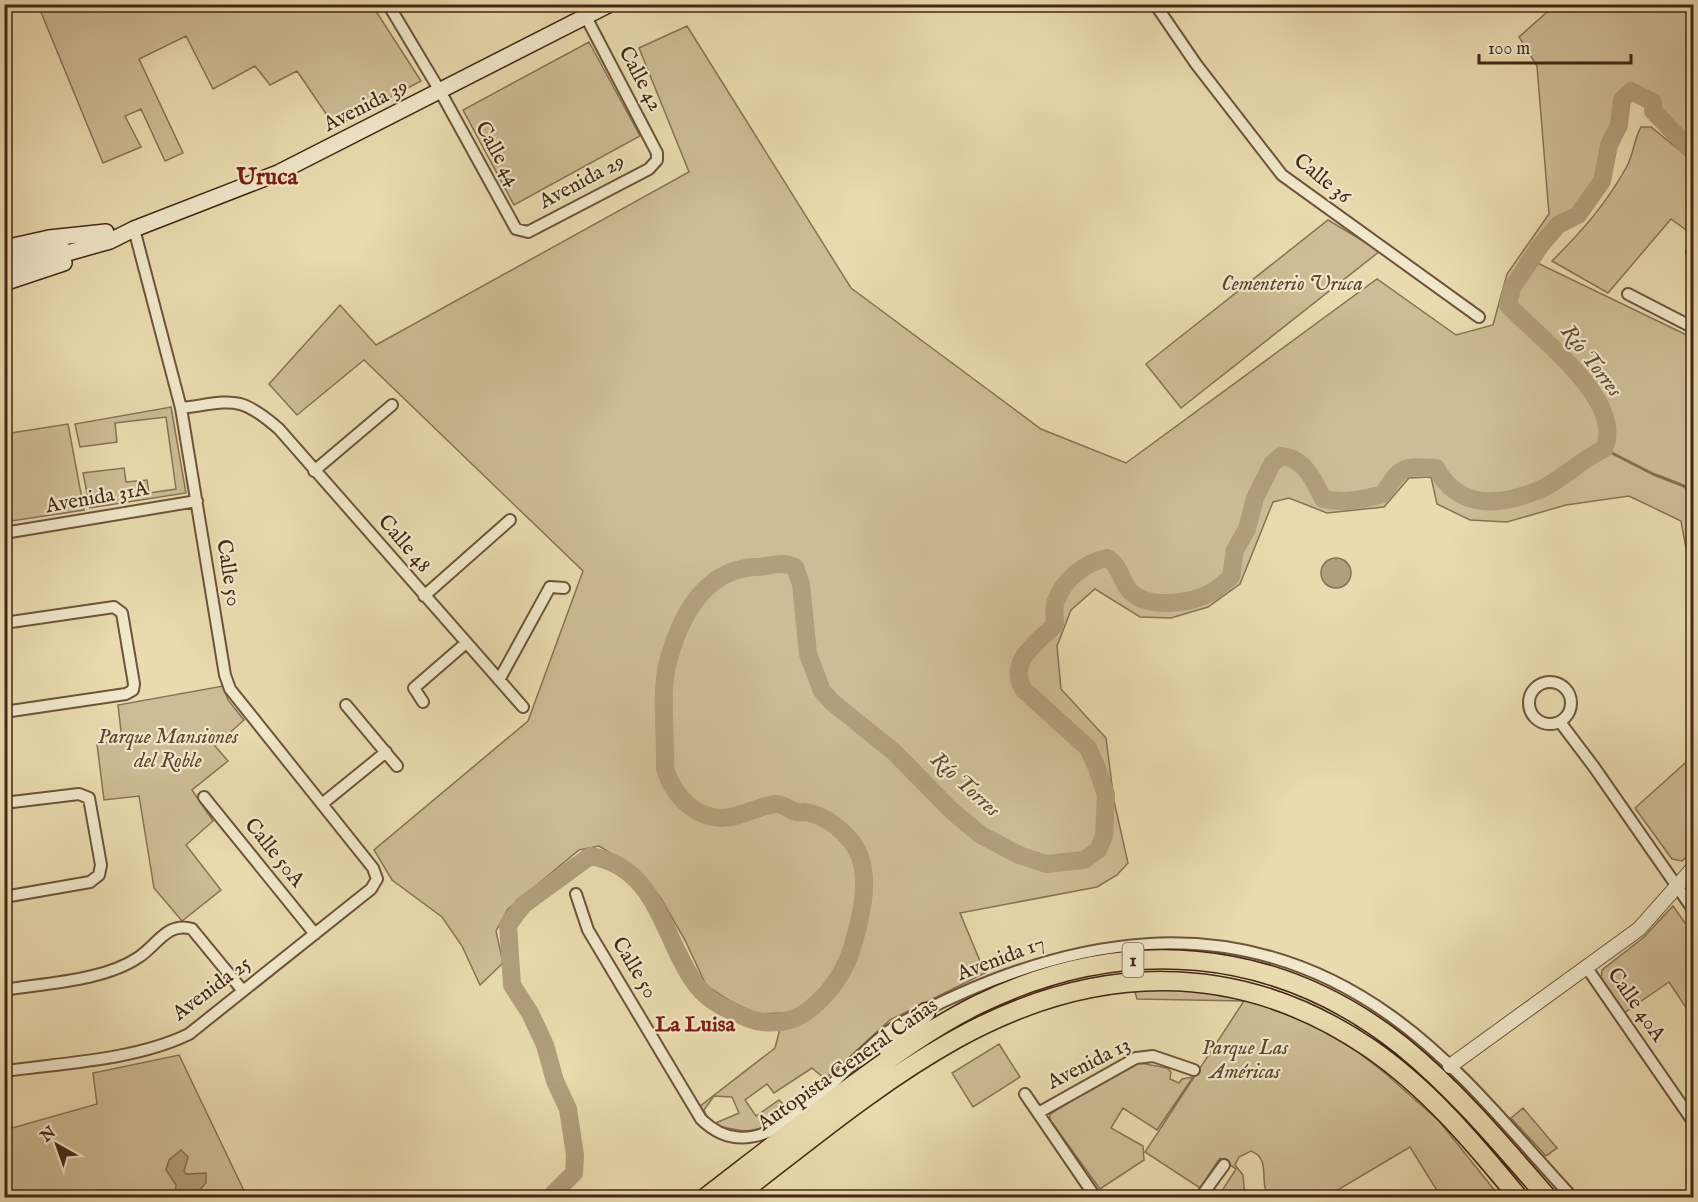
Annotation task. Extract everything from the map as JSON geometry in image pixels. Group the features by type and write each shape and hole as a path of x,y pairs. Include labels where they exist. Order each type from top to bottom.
{"highway":[{"name":"Autopista General Cañas","path":"705,1197 846,1090 948,1021 1020,986 1107,963 1148,958 1203,960 1241,966 1280,977 1323,996 1374,1026 1402,1047 1462,1102 1548,1197"},
{"name":"Autopista General Cañas","path":"734,1197 919,1061 958,1038 1003,1016 1066,992 1116,982 1153,980 1237,989 1294,1008 1336,1028 1368,1047 1426,1095 1454,1122 1519,1197"},
{"path":"846,1090 926,1012"}],"main road":[{"name":"Avenida 39","path":"4,260 134,229 278,173 610,4"},
{"name":"Avenida 39","path":"4,271 108,236"},
{"path":"4,248 50,238 108,236"},
{"path":"4,283 60,266 108,236"}],"street":[{"name":"Calle 44","path":"388,4 440,91 516,229 522,232"},
{"name":"Calle 36","path":"1155,4 1196,64 1282,175 1479,317"},
{"name":"Calle 42","path":"586,17 657,153 657,160"},
{"name":"Avenida 29","path":"522,232 528,232 649,169 657,160"},
{"name":"Calle 50","path":"134,229 181,408 225,675 230,689 373,868 377,879"},
{"path":"1628,294 1694,328"},
{"name":"Calle 48","path":"181,408 233,401 255,408 279,429 523,707"},
{"path":"314,471 392,405"},
{"name":"Avenida 31A","path":"4,533 197,501"},
{"path":"424,596 510,520"},
{"path":"498,680 550,586 564,588"},
{"path":"4,623 114,607 119,609 122,614 133,690 126,694 4,712"},
{"path":"423,702 414,688 466,643"},
{"path":"1550,682 1563,686 1571,697 1571,708 1560,722 1553,724 1540,721 1531,711 1530,698 1533,691 1544,683 1550,682"},
{"path":"346,705 397,766"},
{"path":"1560,722 1694,911"},
{"path":"322,804 386,752"},
{"path":"4,803 79,794 89,798 101,865 99,875 90,882 4,897"},
{"name":"Calle 50A","path":"204,797 315,934"},
{"path":"1450,1066 1639,929 1694,867"},
{"name":"Avenida 25","path":"5,1072 90,1060 167,1045 189,1034 371,889 377,879"},
{"name":"Calle 50","path":"576,894 588,930 701,1119 717,1132 736,1138 751,1138 768,1133"},
{"path":"4,990 111,972 139,957 173,928 182,926 192,929 243,991"},
{"name":"Avenida 17","path":"768,1133 821,1095 893,1028 1016,971 1063,956 1161,941 1213,944 1289,964 1338,985 1392,1017 1450,1066 1573,1197"},
{"name":"Calle 40A","path":"1587,968 1692,1117"},
{"name":"Avenida 13","path":"1038,1113 1136,1058 1153,1056 1194,1070"},
{"path":"1025,1094 1096,1197"},
{"path":"1200,1197 1224,1165"}],"green space":[{"path":"38,5 372,5 421,81 335,127 297,71 270,85 255,66 213,89 186,36 139,59 183,153 165,161 141,109 125,116 141,147 103,163"},
{"path":"1555,5 1693,5 1693,140 1685,138 1659,111 1660,100 1630,87 1619,96 1597,178 1573,210 1555,222 1527,258 1693,338 1693,559 1687,554 1681,521 1629,496 1566,505 1507,522 1470,520 1437,504 1431,477 1409,478 1384,507 1327,513 1289,498 1273,502 1240,584 1208,607 1171,618 1140,617 1095,589 1071,610 1057,646 1061,689 1106,738 1114,801 1128,863 1117,875 1097,887 960,913 985,973 890,1020 825,1079 812,1068 774,1093 767,1084 745,1100 756,1116 779,1100 790,1111 761,1129 745,1131 712,1125 739,1113 732,1097 714,1096 704,1110 709,1121 699,1107 775,1048 784,1013 757,1014 730,1001 706,985 685,940 660,897 629,864 599,846 579,850 508,909 496,931 503,963 480,985 462,946 442,917 392,880 374,850 528,721 583,571 364,360 297,415 269,384 340,305 376,345 689,172 639,48 687,26 851,288 1041,429 1126,463 1377,279 1456,335 1493,325 1507,274 1549,214 1537,66 1519,37"},
{"path":"589,42 640,136 514,205 463,110"},
{"path":"1641,127 1651,127 1688,157 1693,158 1693,235 1671,219 1608,293 1552,261 1584,228 1611,192 1629,161"},
{"name":"Cementerio Uruca","path":"1328,220 1380,251 1181,408 1146,364"},
{"path":"171,407 186,493 90,508 83,473 124,468 126,482 147,480 149,493 176,489 166,417 115,423 117,442 80,447 75,424"},
{"path":"68,424 84,510 5,522 5,434"},
{"name":"Parque Mansiones del Roble","path":"223,686 228,700 244,720 215,746 228,761 192,790 213,821 186,845 221,890 182,921 154,888 139,796 104,800 97,744 122,740 118,705"},
{"path":"1693,756 1693,851 1682,861 1672,859 1635,808"},
{"path":"1673,906 1693,934 1693,1018 1669,982 1624,1013 1601,979 1602,970 1643,938"},
{"name":"Parque Las Américas","path":"1133,985 1245,997 1317,1027 1355,1050 1385,1073 1439,1121 1500,1197 1441,1197 1410,1147 1326,1197 1269,1197 1264,1185 1261,1159 1251,1151 1239,1157 1235,1165 1243,1175 1245,1197 1218,1197 1236,1169 1220,1158 1200,1188 1145,1152 1244,1001 1137,999"},
{"path":"999,1044 1020,1077 973,1107 952,1073"},
{"path":"179,1055 247,1197 5,1198 5,1130 97,1104 93,1073"},
{"path":"1140,1063 1167,1068 1171,1072 1170,1079 1179,1083 1182,1079 1193,1077 1157,1130 1123,1108 1111,1128 1143,1146 1144,1160 1100,1189 1050,1120 1050,1114 1122,1070"},
{"path":"1523,1108 1557,1148 1546,1156 1511,1118"}],"shaded area":[{"path":"1336,558 1342,559 1350,567 1350,579 1342,587 1336,588 1330,587 1322,579 1321,573 1322,567 1330,559"},
{"path":"181,1150 188,1157 184,1171 186,1174 206,1173 206,1183 193,1197 175,1197 176,1185 166,1170 169,1160"}],"waterway":[{"name":"Río Torres","path":"549,1198 574,1173 575,1155 568,1109 555,1081 545,1045 530,1013 512,985 508,925 523,905 590,856 613,863 631,874 645,890 685,968 702,992 733,1012 747,1018 768,1022 783,1022 812,1008 840,975 850,955 856,935 863,903 863,870 853,844 834,825 808,812 796,812 778,804 764,806 731,817 708,816 689,806 674,789 669,779 665,768 664,699 668,662 687,613 708,587 737,570 780,564 795,567 801,584 808,654 822,691 832,702 894,752 952,811 981,835 1019,855 1046,864 1084,860 1098,850 1104,836 1106,795 1097,768 1088,748 1024,690 1019,680 1021,662 1026,654 1055,625 1055,603 1064,586 1083,568 1107,558 1118,569 1131,592 1139,598 1171,603 1183,602 1212,592 1231,577 1235,550 1247,529 1255,498 1272,464 1281,456 1302,465 1323,499 1346,501 1383,494 1399,473 1416,467 1436,468 1446,482 1457,492 1469,498 1497,501 1526,495 1541,489 1604,449 1607,430 1602,411 1591,391 1576,371 1508,305 1512,288 1540,246 1558,225 1578,215 1602,181 1609,145 1619,125 1622,100 1631,91 1653,102 1653,111 1687,146 1694,148"},
{"path":"1604,449 1653,474 1684,486 1694,494"}],"district":[{"name":"Uruca","path":"267,177"},
{"name":"La Luisa","path":"695,1025"}]}
